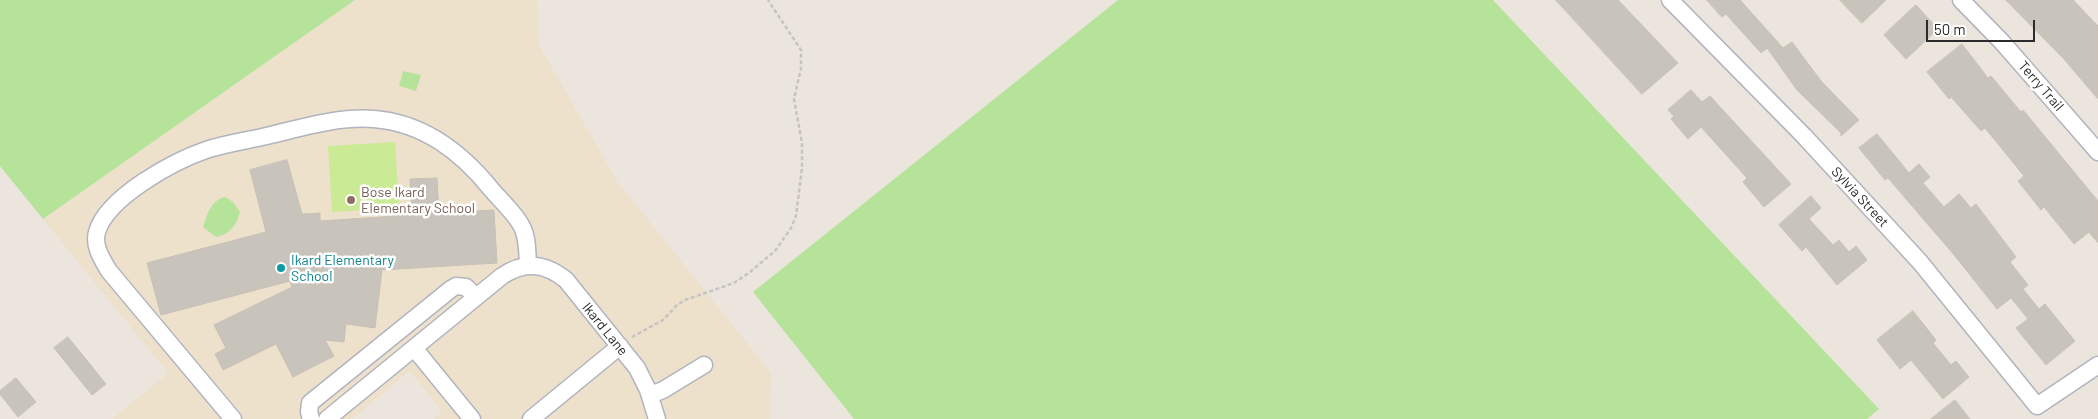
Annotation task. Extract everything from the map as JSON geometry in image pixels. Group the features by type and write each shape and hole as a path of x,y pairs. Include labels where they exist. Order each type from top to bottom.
{"street":[{"name":"Sylvia Street","path":"1670,0 1804,136 1920,262 2037,406 2098,365"},
{"name":"Terry Trail","path":"1961,0 2002,42 2098,152"},
{"path":"233,419 109,270 98,251 96,234 103,218 153,176 208,149 338,120 375,119 411,128 454,150 478,174 522,227 527,246 528,264 514,268 327,419"},
{"name":"Ikard Lane","path":"528,264 555,272 566,280 637,368 650,395 657,419"},
{"path":"311,419 308,412 310,403 451,289 456,286 466,287 476,298"},
{"path":"531,419 620,346"},
{"path":"414,348 472,419"},
{"path":"650,395 663,390 704,365"}],"path":[{"path":"620,346 630,338 663,320 677,305 685,300 734,283 750,272 775,251 791,228 796,216 802,168 802,144 794,99 801,68 801,50 768,0"}],"shaded area":[{"name":"Bose Ikard Elementary School","path":"355,0 537,0 539,45 617,181 771,373 770,419 434,419 442,412 410,371 352,419 112,419 168,373 43,219"}],"green space":[{"path":"0,0 355,0 43,219 0,166"},
{"path":"1118,0 1493,0 1879,409 1867,419 854,419 753,292"},
{"path":"403,71 421,75 416,91 399,86"},
{"path":"395,142 399,208 332,212 328,146"},
{"path":"225,197 233,202 240,212 232,229 216,237 203,227 208,212 213,205 216,201"}],"building":[{"path":"1556,0 1618,0 1678,63 1642,94"},
{"path":"1707,0 1740,0 1783,48 1792,42 1821,81 1859,120 1841,136 1841,133 1797,90 1767,48 1761,53 1726,14 1722,17"},
{"path":"1840,0 1886,0 1862,23"},
{"path":"2006,0 2073,0 2098,26 2098,99 2063,58"},
{"path":"1916,5 1938,29 1906,59 1884,35"},
{"path":"1962,44 1988,78 1991,76 2021,112 2023,110 2098,201 2098,243 2089,232 2074,244 2044,207 2041,210 2018,181 2024,176 1985,128 1981,131 1951,97 1949,99 1927,72"},
{"path":"1691,90 1702,102 1710,96 1791,184 1764,207 1743,182 1747,178 1701,127 1688,139 1671,119 1674,116 1668,110"},
{"path":"1877,134 1909,173 1919,164 1930,177 1923,183 1944,207 1959,194 1971,208 1976,204 2016,257 2010,262 2028,285 2023,289 2039,309 2045,304 2075,341 2046,365 2016,328 2028,319 2011,298 1997,309 1955,256 1888,178 1885,180 1859,148"},
{"name":"Ikard Elementary School","path":"287,160 302,214 320,213 320,221 412,215 410,179 437,178 439,213 494,210 497,263 382,270 375,328 346,324 344,342 325,340 334,356 293,377 276,344 223,370 215,354 226,348 214,325 292,287 290,281 161,315 147,263 266,232 250,170"},
{"path":"1811,196 1821,208 1809,219 1833,245 1839,240 1849,252 1856,246 1867,260 1837,285 1806,247 1802,251 1779,225"},
{"path":"1913,311 1936,340 1933,343 1951,365 1956,361 1969,377 1943,399 1911,360 1900,369 1877,340"},
{"path":"68,337 106,384 92,395 54,348"},
{"path":"16,378 36,402 18,417 0,394 0,391"},
{"path":"1955,400 1970,419 1931,419"}],"place":[{"name":"Bose Ikard Elementary School","path":"351,200"},
{"name":"Ikard Elementary School","path":"281,268"}]}
